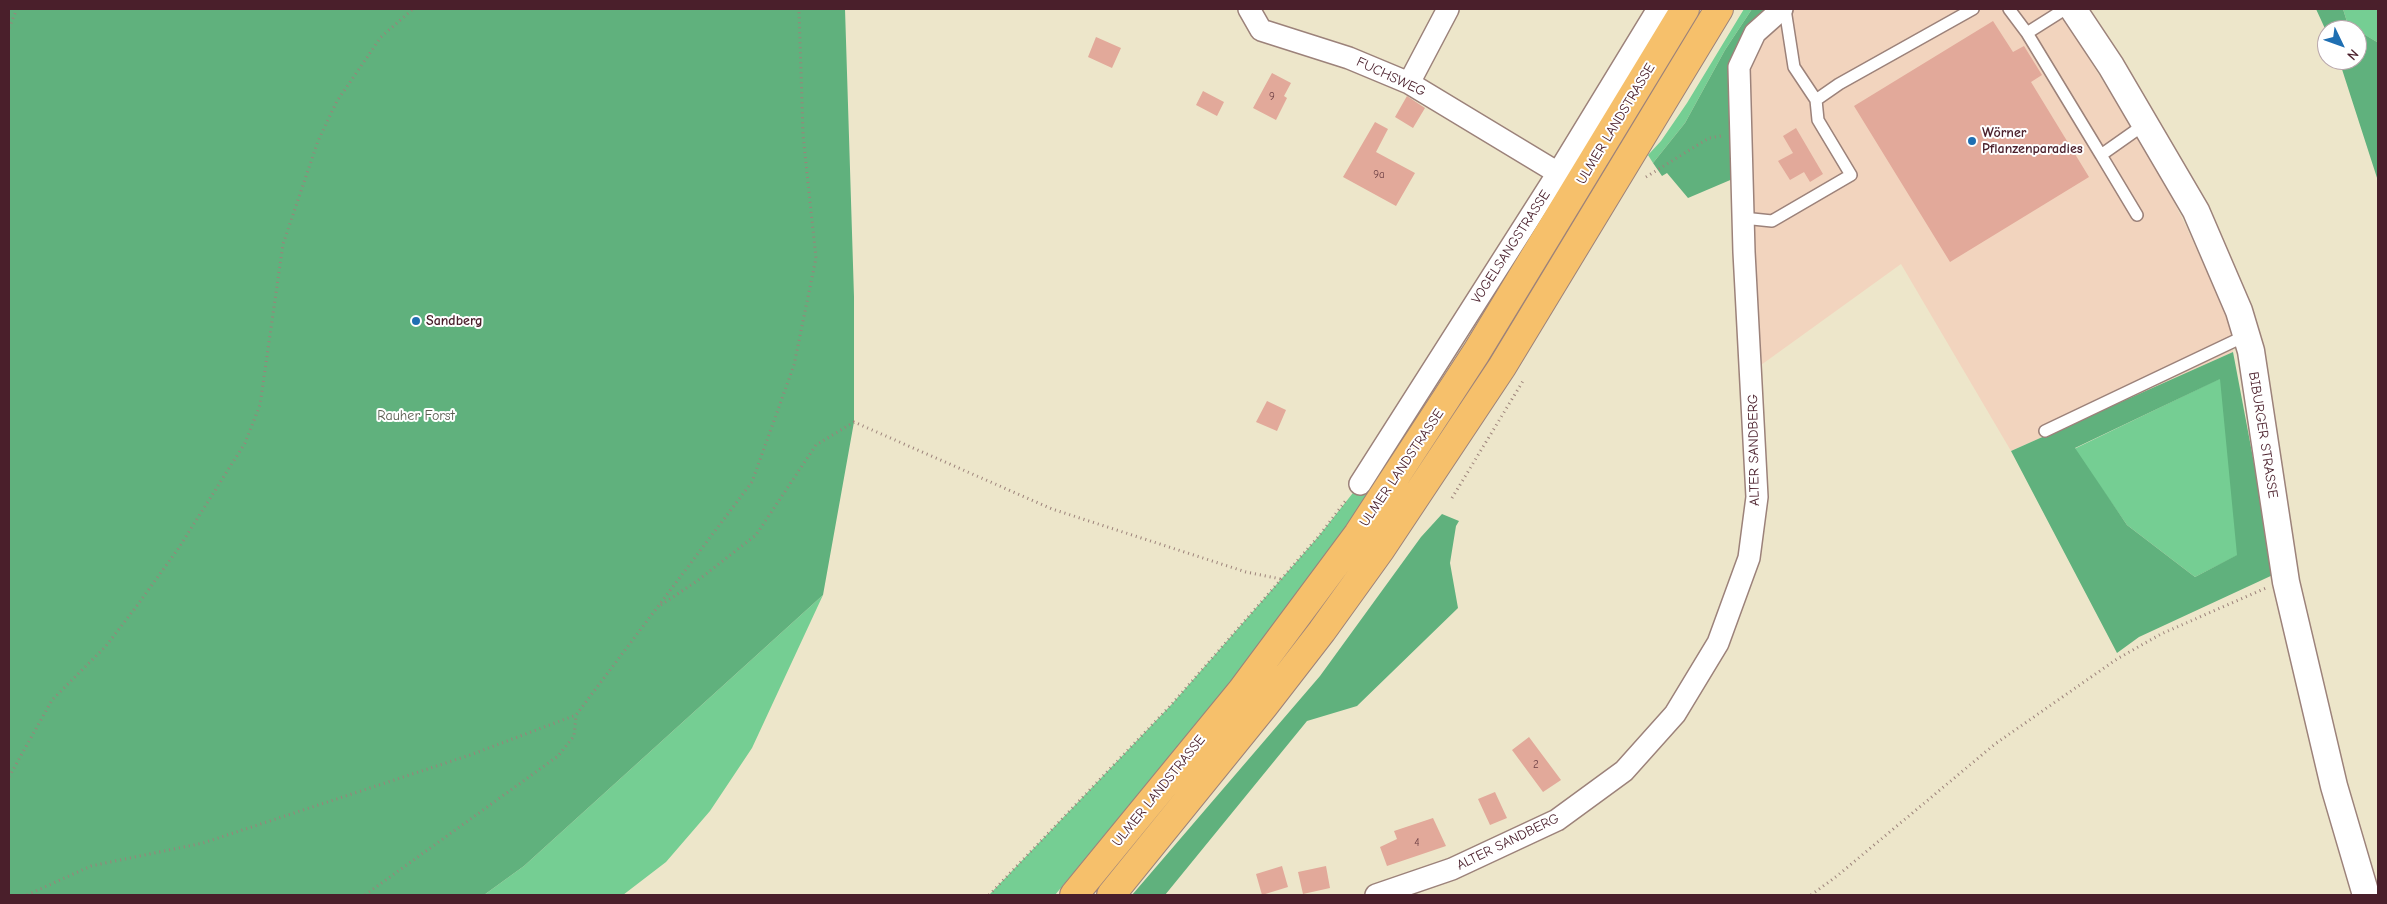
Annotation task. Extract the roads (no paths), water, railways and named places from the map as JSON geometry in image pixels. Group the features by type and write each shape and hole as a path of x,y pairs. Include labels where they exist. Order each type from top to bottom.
{"main road":[{"name":"ULMER LANDSTRASSE","path":"1074,895 1242,690 1358,534 1431,426 1516,290 1685,9"},
{"name":"ULMER LANDSTRASSE","path":"1111,895 1264,706 1381,550 1502,367 1719,9"}],"street":[{"name":"FUCHSWEG","path":"1249,9 1261,30 1349,58 1409,83 1558,173"},
{"path":"1409,83 1448,9"},
{"name":"VOGELSANGSTRASSE","path":"1360,484 1558,173 1658,9"},
{"name":"ALTER SANDBERG","path":"1376,895 1452,869 1557,820 1624,771 1675,714 1718,643 1749,558 1758,497 1743,218 1739,67 1755,33 1783,9"},
{"name":"BIBURGER STRASSE","path":"2073,9 2111,66 2196,211 2225,276 2247,334 2286,582 2334,786 2366,895"}],"lane":[{"path":"1743,218 1772,221 1851,175 1818,120 1816,100 1794,67 1783,9"},
{"path":"1816,100 1839,84 1973,9"},
{"path":"2009,9 2027,32 2137,215"},
{"path":"2027,32 2065,9"},
{"path":"2101,154 2145,124"},
{"path":"2045,431 2247,334"}],"place":[{"name":"Wörner Pflanzenparadies","path":"1972,141"},
{"name":"Sandberg","path":"416,321"}],"park label":[{"name":"Rauher Forst","path":"416,416"}]}
